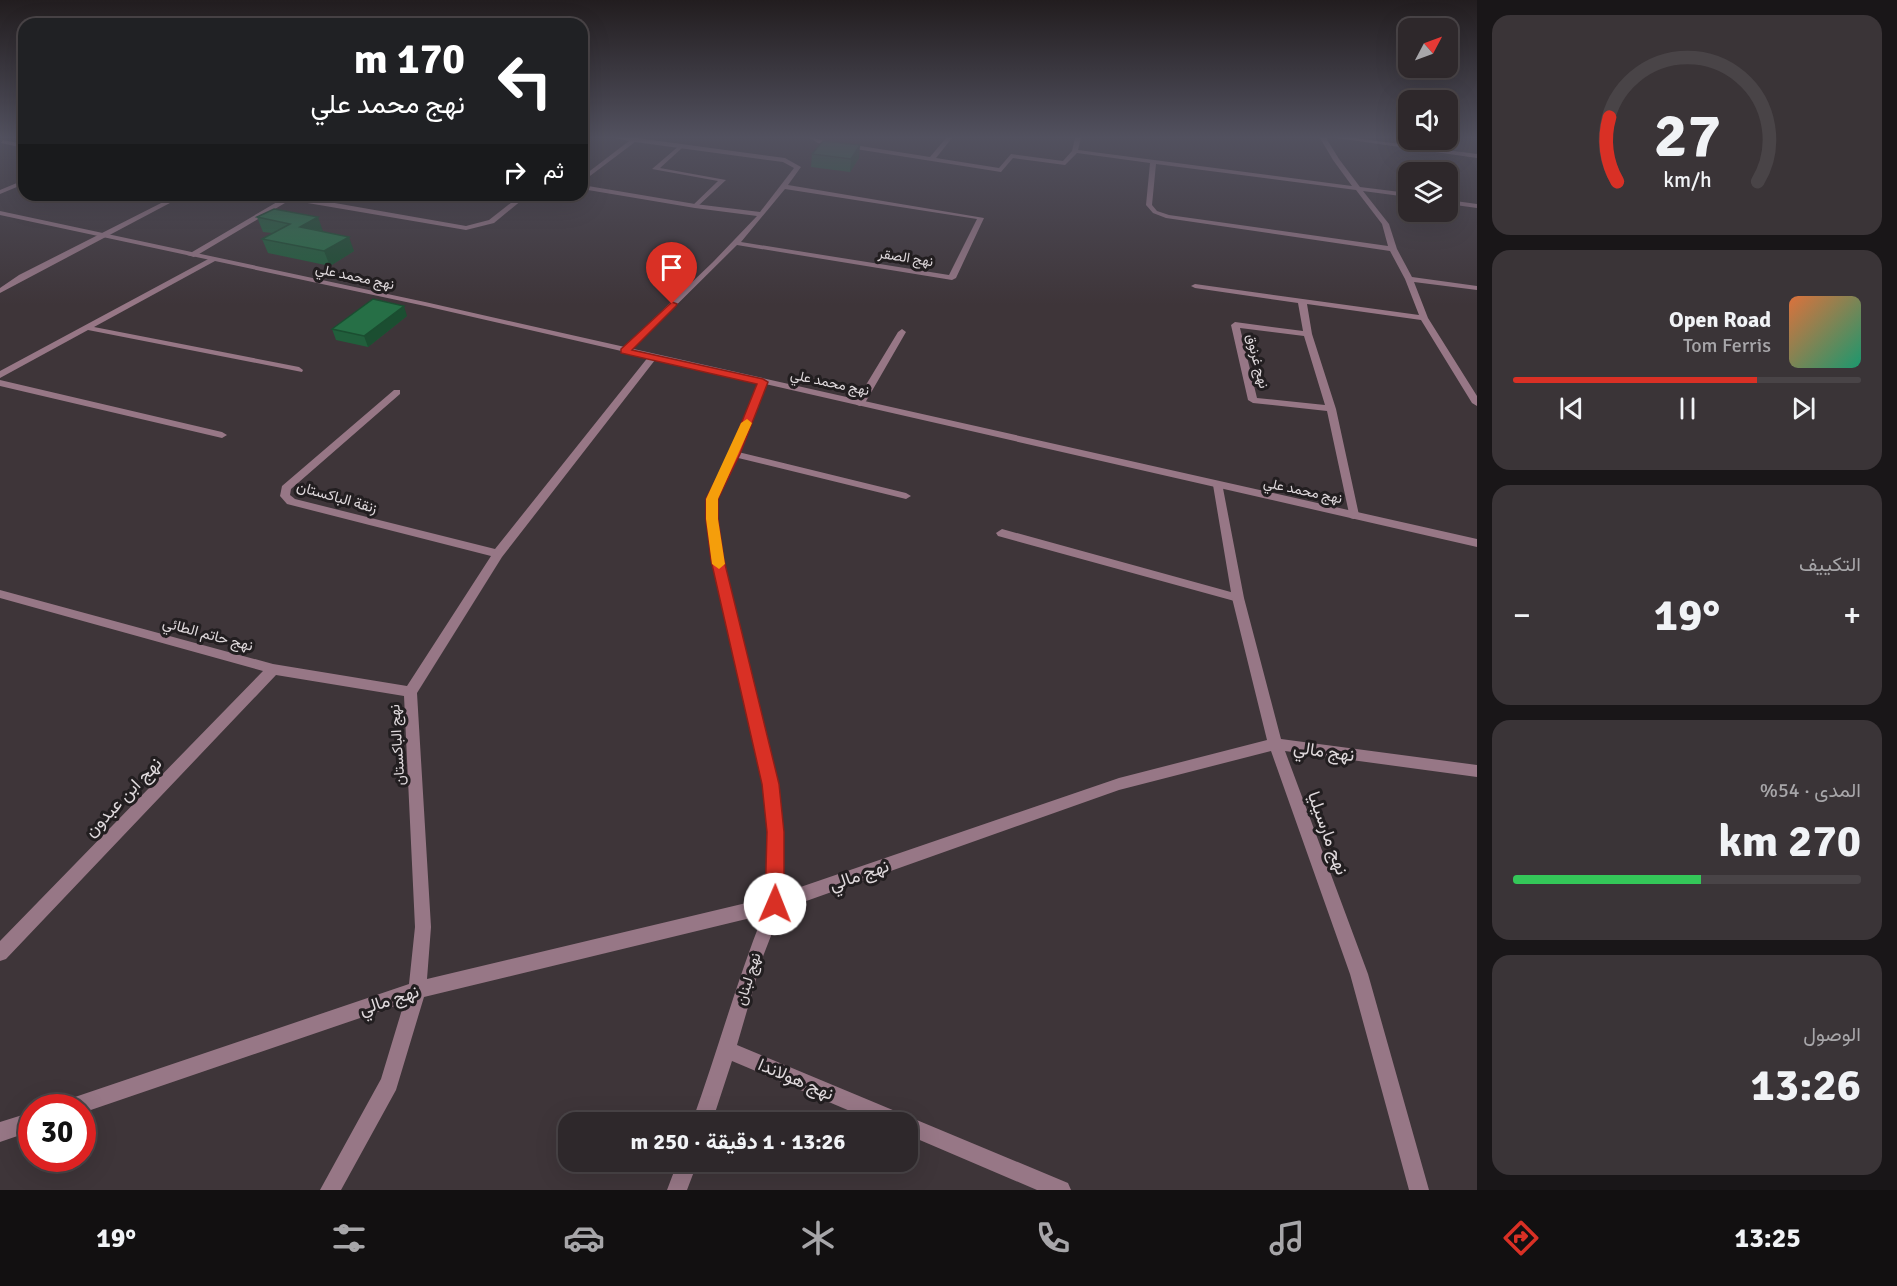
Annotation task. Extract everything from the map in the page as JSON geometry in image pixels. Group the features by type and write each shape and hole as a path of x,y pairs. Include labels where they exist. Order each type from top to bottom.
{"street":[{"path":"621,194 760,214"},
{"path":"695,206 708,194"},
{"path":"625,351 736,243 779,194"},
{"name":"نهج الصقر","path":"736,243 952,278 981,218 826,194"},
{"path":"1150,194 1149,205 1155,212 1168,217 1393,249"},
{"path":"1362,194 1385,224 1393,249 1409,279 1424,318 1477,402"},
{"path":"0,291 22,277 170,201"},
{"path":"191,255 284,201"},
{"path":"314,201 466,228 493,223 518,201"},
{"path":"1458,203 1477,206"},
{"name":"نهج محمد علي","path":"0,213 425,304 1477,543"},
{"path":"0,375 212,259"},
{"path":"1409,279 1477,288"},
{"path":"1195,286 1424,318"},
{"path":"1302,301 1308,334 1331,409 1354,515"},
{"name":"نهج غرنوق","path":"1308,334 1235,325 1253,399 1331,409"},
{"path":"88,328 299,370"},
{"path":"861,403 902,332"},
{"name":"نهج الباكستان","path":"330,1190 389,1083 417,990 423,927 410,692 498,554 652,357"},
{"name":"نهج لبنان","path":"705,1112 754,959 775,904 776,832 770,784 718,560 712,519 712,499 734,454 763,382"},
{"path":"0,383 222,435"},
{"name":"زنقة الباكستان","path":"397,392 286,488 285,496 291,502 498,554"},
{"path":"734,454 906,496"},
{"name":"نهج مارسيليا","path":"1218,485 1238,597 1275,744 1359,974 1419,1190"},
{"path":"1002,533 1238,597"},
{"name":"نهج حاتم الطائي","path":"0,594 273,669 410,692"},
{"name":"نهج ابن عبدون","path":"2,947 273,669"},
{"name":"نهج مالي","path":"96,1099 417,990 775,904 1119,784 1275,744 1477,771"},
{"name":"نهج هولاندا","path":"727,1050 875,1112"},
{"path":"0,1132 18,1126"},
{"path":"918,1130 1061,1190"},
{"path":"677,1190 684,1172"}],"building":[{"path":"274,209 318,217 300,227 349,237 324,251 262,239 290,224 257,217"},
{"path":"373,299 404,306 364,336 332,329"}],"slow traffic":[{"path":"719,564 712,519 712,499 747,423"}],"route":[{"path":"672,304 625,351 763,382 734,454 712,499 712,519 718,560 770,784 776,832 775,904"}]}
